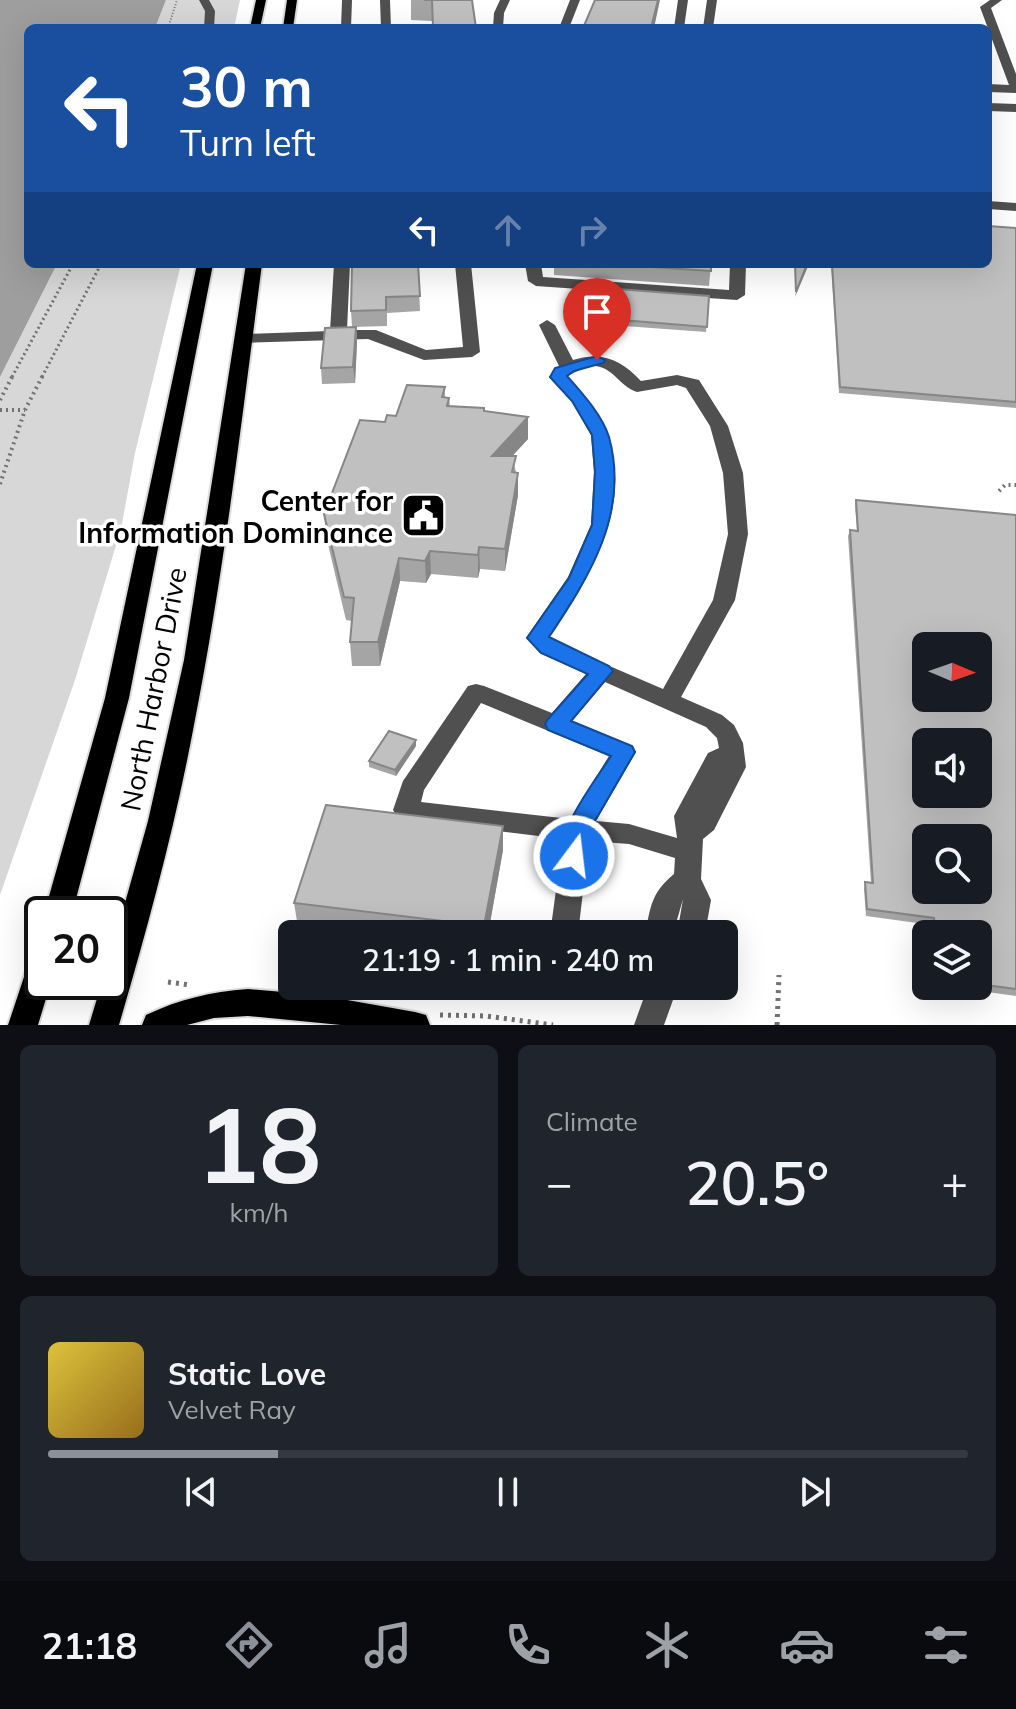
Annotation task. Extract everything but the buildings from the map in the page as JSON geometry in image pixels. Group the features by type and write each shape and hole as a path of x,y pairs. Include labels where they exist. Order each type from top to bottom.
{"main road":[{"path":"256,24 261,0"},
{"path":"289,24 292,0"},
{"name":"North Harbor Drive","path":"63,896 117,698 204,268"},
{"name":"North Harbor Drive","path":"104,1025 168,792 187,705 253,268"},
{"path":"23,1025 31,1000"},
{"path":"157,1025 182,1011 232,1003 334,1012 415,1025"}],"street":[{"path":"204,0 210,11 209,24"},
{"path":"346,24 347,0"},
{"path":"385,0 386,24"},
{"path":"499,24 505,0"},
{"path":"566,24 575,0"},
{"path":"680,24 683,0"},
{"path":"709,24 712,0"},
{"path":"991,24 985,7 997,0"},
{"path":"992,26 1016,89 992,88"},
{"path":"992,107 1016,108"},
{"path":"992,205 1016,207"},
{"path":"338,335 342,268"},
{"path":"244,339 370,334 424,355 472,352 463,268"},
{"path":"534,268 536,281 737,295 738,268"},
{"path":"547,325 569,368"},
{"path":"662,920 667,896 734,767 732,740 714,721 548,648 537,638 578,578 601,525 604,472 600,435 579,399 558,377 561,371 569,368 608,361 616,364 637,387 677,380 693,384 719,426 733,473 738,534 724,600 668,700"},
{"path":"556,724 602,671"},
{"path":"566,920 577,830 624,752 476,692 412,788 406,810 577,830 629,834 689,855"},
{"path":"689,855 697,900 694,920"},
{"path":"649,1025 658,1000"}],"path":[{"path":"169,24 177,0"},
{"path":"0,400 71,268"},
{"path":"0,484 25,410 99,268"},
{"path":"0,410 25,410"},
{"path":"999,491 1005,485 1016,485"},
{"path":"777,1025 779,975"}],"shaded area":[{"path":"0,0 166,0 157,24 24,24 24,268 55,268 0,377"},
{"path":"166,0 240,0 235,24 157,24"},
{"path":"55,268 180,268 135,453 121,529 75,680 0,895 0,377"}],"place":[{"name":"Center for Information Dominance","path":"424,516"}],"route":[{"path":"574,856 577,830 624,752 556,724 602,671 548,648 537,638 578,578 601,525 604,472 600,435 579,399 558,377 561,371 597,360"}]}
